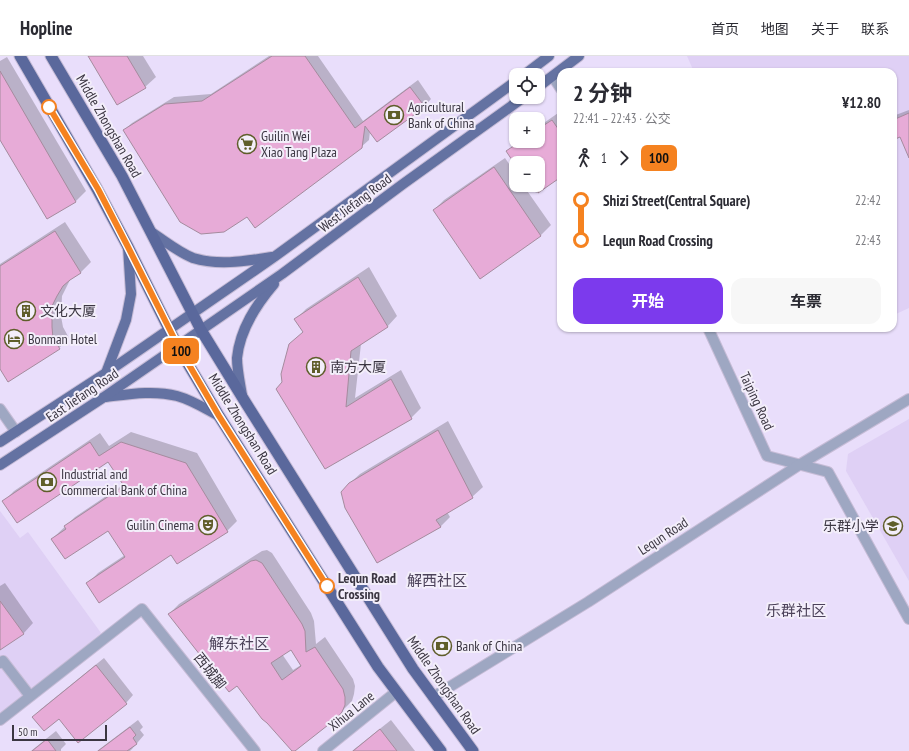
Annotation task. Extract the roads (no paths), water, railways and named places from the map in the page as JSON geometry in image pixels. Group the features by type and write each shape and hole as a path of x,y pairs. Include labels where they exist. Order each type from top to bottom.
{"highway":[{"name":"Middle Zhongshan Road","path":"20,56 98,189 178,346 219,416 378,667 441,751"},
{"name":"Middle Zhongshan Road","path":"51,56 122,176 201,330 413,669 473,751"}],"main road":[{"path":"564,68 579,56"},
{"path":"532,68 543,58"},
{"path":"545,82 557,74"},
{"name":"West Jiefang Road","path":"193,313 274,257 509,86"},
{"name":"West Jiefang Road","path":"201,330 282,274 514,104"},
{"path":"152,232 192,258 211,262 237,262 274,257"},
{"path":"106,373 126,320 131,294 127,245"},
{"path":"244,400 239,379 237,359 241,338 249,319 262,299 282,274"},
{"name":"East Jiefang Road","path":"0,442 106,373 193,313"},
{"name":"East Jiefang Road","path":"0,465 104,397 201,330"},
{"path":"104,397 155,392 177,396 197,404 219,416"}],"street":[{"path":"553,77 557,83"},
{"name":"Taiping Road","path":"710,332 767,456 828,472 909,619"},
{"name":"Lequn Road","path":"433,697 588,602 799,465 909,399"},
{"path":"0,409 16,432"},
{"name":"西城脚","path":"30,696 142,609 255,751"},
{"path":"0,664 3,661 30,696 0,720"},
{"name":"Xihua Lane","path":"323,751 396,692"}],"place":[{"name":"Agricultural Bank of China","path":"394,115"},
{"name":"Guilin Wei Xiao Tang Plaza","path":"247,144"},
{"name":"文化大厦","path":"26,311"},
{"name":"Bonman Hotel","path":"14,339"},
{"name":"南方大厦","path":"316,367"},
{"name":"Industrial and Commercial Bank of China","path":"47,482"},
{"name":"Guilin Cinema","path":"208,525"},
{"name":"乐群小学","path":"893,526"},
{"name":"Lequn Road Crossing","path":"327,586"},
{"name":"Bank of China","path":"442,646"}],"district":[{"name":"解西社区","path":"437,581"},
{"name":"乐群社区","path":"796,611"},
{"name":"解东社区","path":"239,644"}]}
